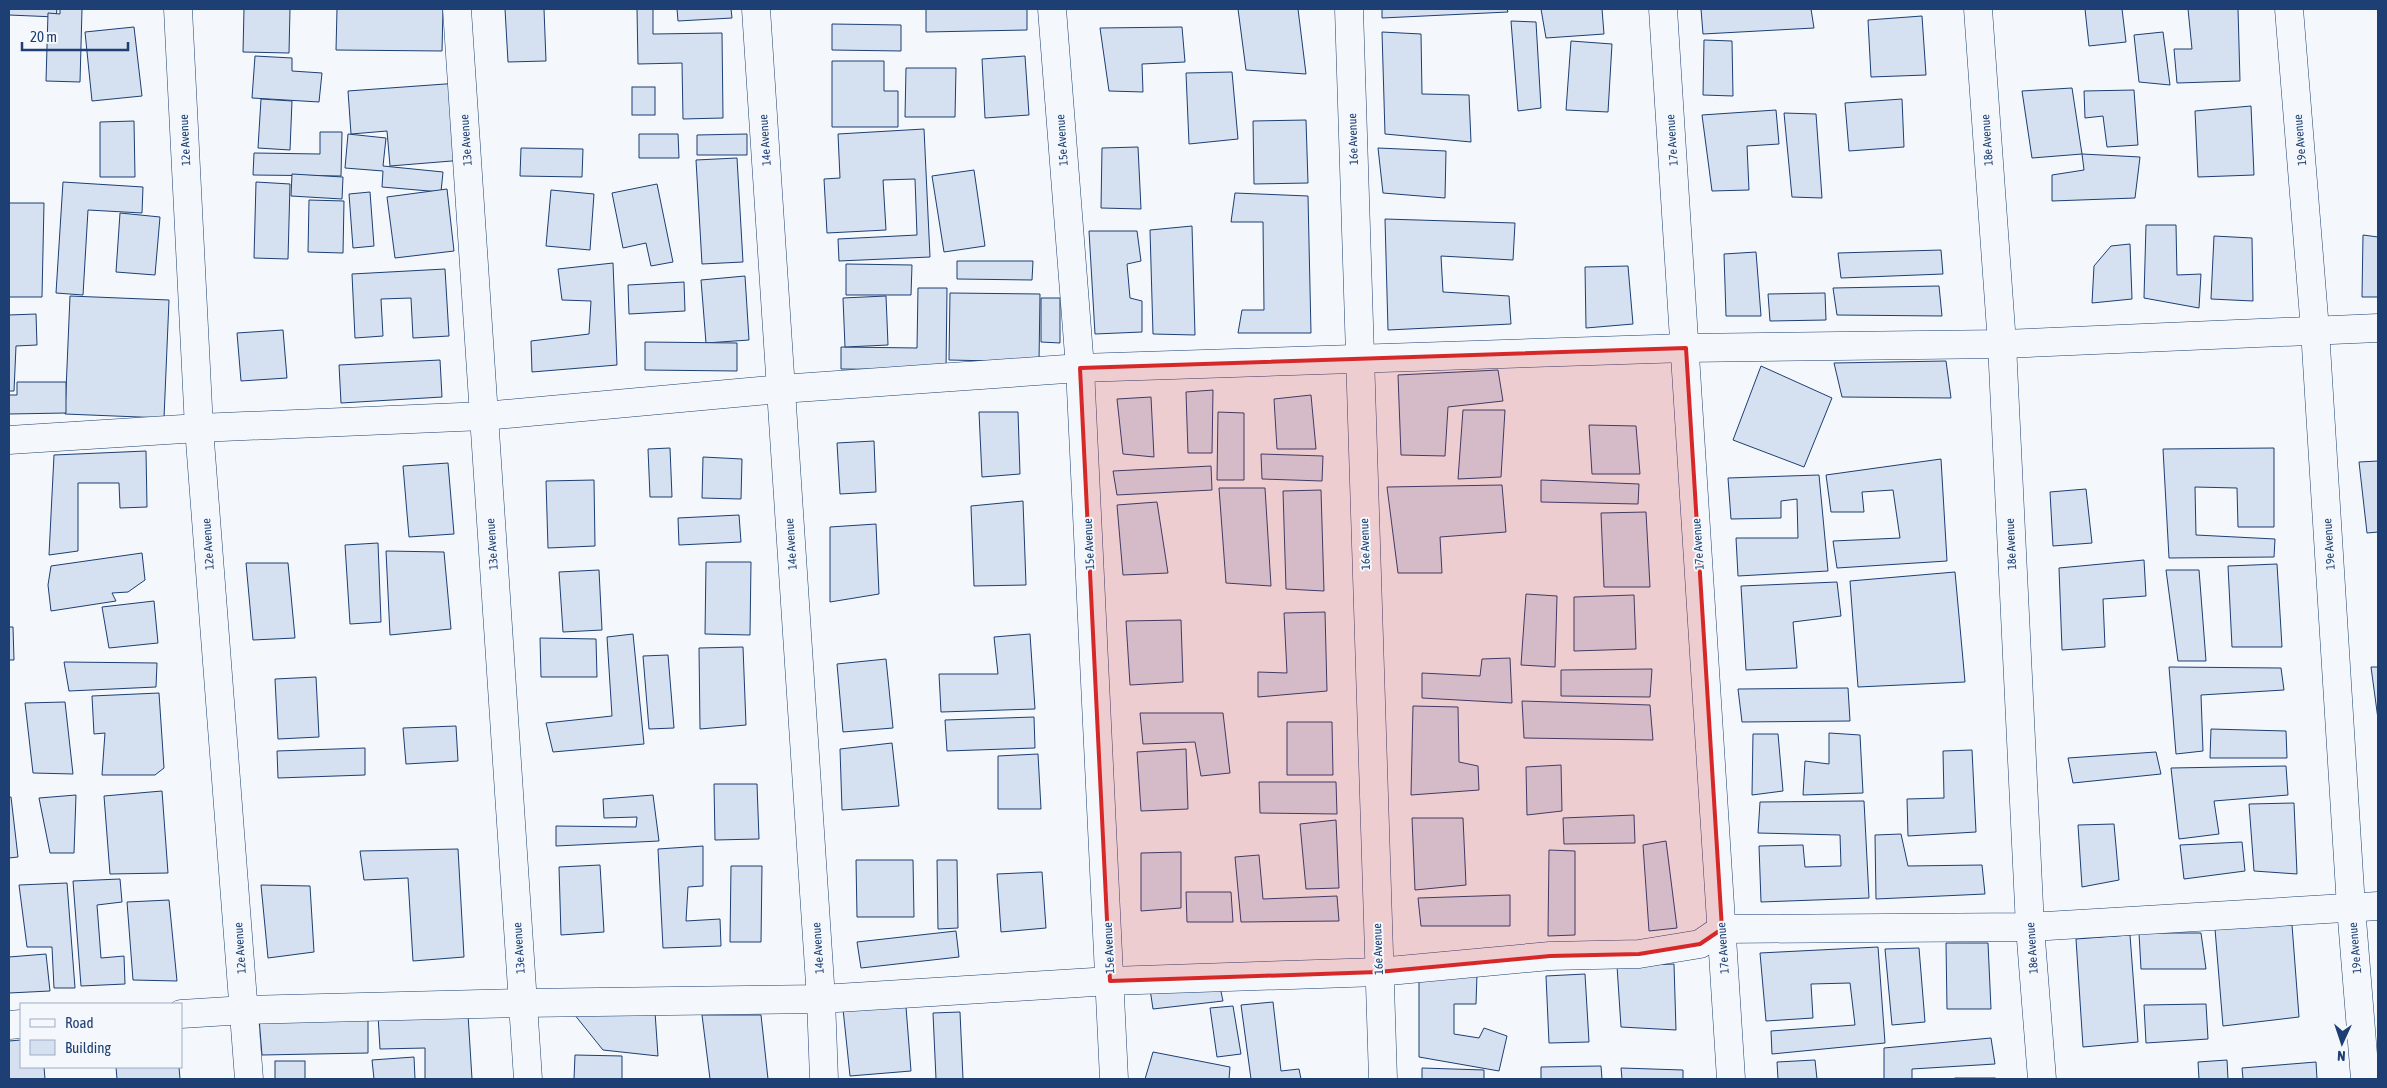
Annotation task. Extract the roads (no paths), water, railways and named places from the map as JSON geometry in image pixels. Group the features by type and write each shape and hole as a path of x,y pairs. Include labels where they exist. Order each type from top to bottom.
{"street":[{"name":"12e Avenue","path":"178,9 199,428 249,1079"},
{"name":"13e Avenue","path":"457,9 528,1079"},
{"name":"14e Avenue","path":"756,9 821,999 824,1079"},
{"name":"15e Avenue","path":"1052,9 1080,368 1114,1079"},
{"name":"16e Avenue","path":"1349,9 1378,972 1383,1079"},
{"name":"17e Avenue","path":"1663,9 1731,1079"},
{"name":"18e Avenue","path":"1978,9 2002,344 2030,927 2042,1079"},
{"name":"19e Avenue","path":"2289,9 2315,330 2352,907 2365,1079"},
{"path":"9,440 199,428 484,416 781,389 1080,368 1686,348 2002,344 2378,328"},
{"path":"182,1014 245,1010 523,1003 821,999 1110,981 1378,972 1550,956 1639,954 1700,944 1722,929 2030,927 2378,906"}]}
